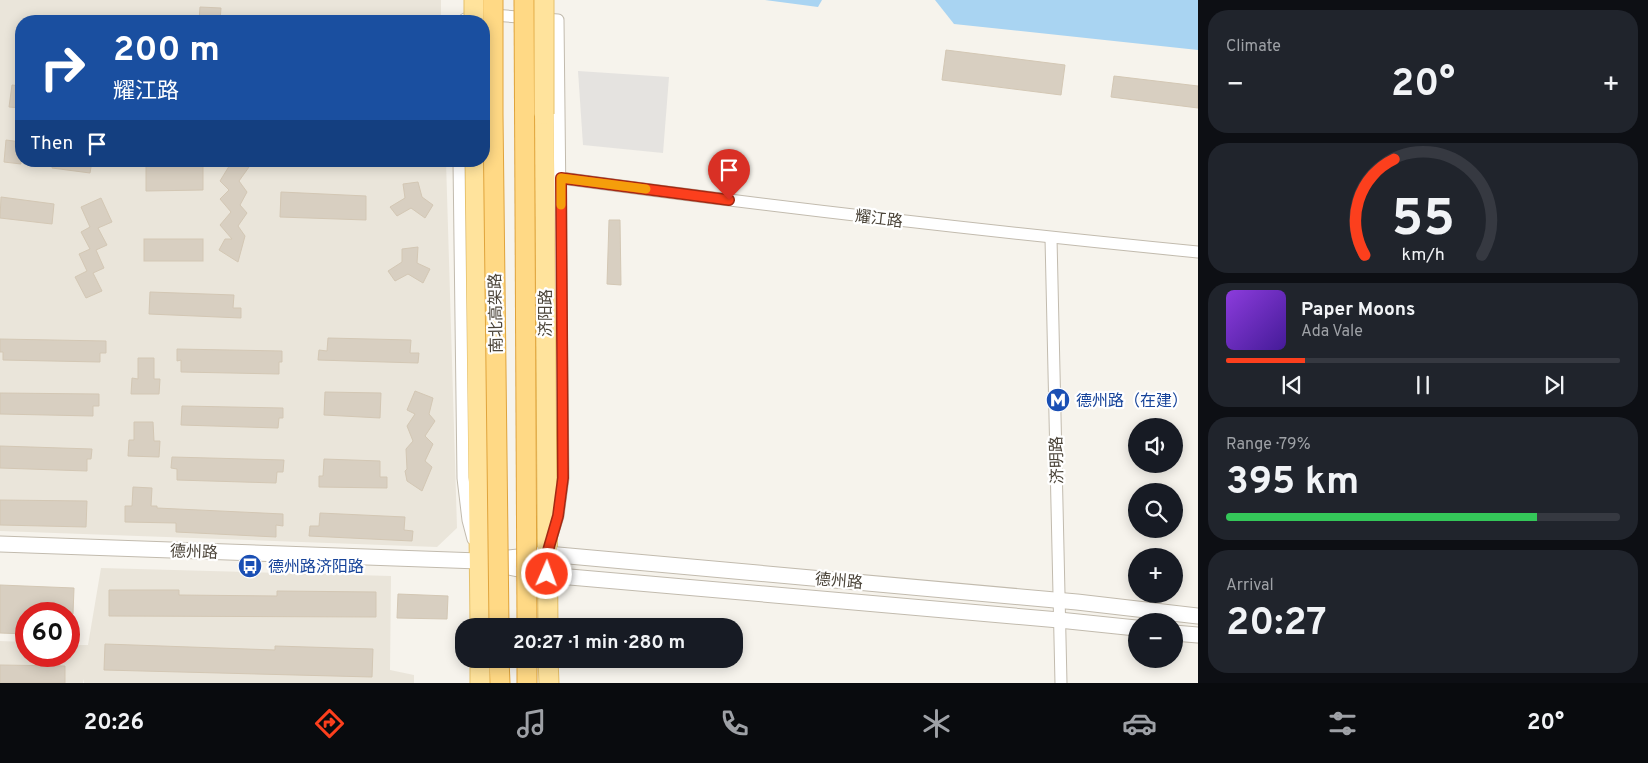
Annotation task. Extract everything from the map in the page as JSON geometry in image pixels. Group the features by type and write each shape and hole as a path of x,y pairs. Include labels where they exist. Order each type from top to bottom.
{"highway":[{"name":"南北高架路","path":"493,0 499,618"},
{"name":"南北高架路","path":"524,0 527,618"},
{"path":"499,668 500,683"},
{"path":"527,668 527,683"}],"main road":[{"path":"474,0 474,15"},
{"name":"济阳路","path":"544,0 548,618"},
{"path":"475,167 480,618"},
{"path":"480,668 480,683"},
{"path":"548,668 549,683"}],"street":[{"path":"476,15 558,20 563,478 558,516 547,554"},
{"path":"459,167 464,478 468,520 479,561"},
{"name":"耀江路","path":"561,178 699,197 1051,238 1198,252"},
{"name":"济明路","path":"1051,238 1061,683"},
{"name":"德州路","path":"0,544 479,561 547,554 1059,600 1198,616"},
{"name":"德州路","path":"479,561 547,574 1128,627"},
{"path":"1183,634 1198,635"}],"shaded area":[{"path":"0,0 441,0 441,15 15,15 15,167 446,167 457,528 437,547 0,531"},
{"path":"578,71 669,77 663,153 583,145"},
{"path":"101,568 391,576 390,670 414,675 414,683 84,683 84,679 83,683 0,683 0,641 15,642 15,667 80,667 80,645 88,645"}],"water":[{"path":"765,0 822,0 818,7"},
{"path":"935,0 1198,0 1198,50 954,24"}],"building":[{"path":"200,7 221,8 220,15 199,15"},
{"path":"946,50 1065,65 1061,95 942,80"},
{"path":"1114,76 1198,86 1198,108 1111,97"},
{"path":"12,85 15,85 15,108 9,107"},
{"path":"6,140 15,141 15,163 4,162"},
{"path":"52,167 91,167 90,173"},
{"path":"146,167 203,167 203,190 146,191"},
{"path":"229,167 249,167 239,181 247,192 240,205 247,213 238,226 245,236 238,262 219,250 225,239 232,239 220,225 231,212 220,199 229,190 220,181"},
{"path":"418,182 422,197 433,205 425,218 411,208 397,216 390,207 405,198 403,184"},
{"path":"281,192 366,196 366,220 280,217"},
{"path":"1,197 54,204 52,224 0,218"},
{"path":"101,198 112,222 98,228 107,245 96,250 104,268 93,273 102,291 86,298 75,277 87,271 79,254 90,249 81,232 90,227 81,207"},
{"path":"609,220 620,220 621,285 607,284"},
{"path":"144,239 203,239 203,261 144,261"},
{"path":"418,247 417,263 430,269 423,283 408,274 395,281 388,271 402,262 402,249"},
{"path":"150,292 234,295 233,308 241,308 241,318 149,314"},
{"path":"328,338 411,340 410,353 419,353 418,363 318,360 319,350 327,351"},
{"path":"0,339 106,341 106,353 100,353 100,362 3,360 3,352 0,352"},
{"path":"177,349 282,351 282,362 279,362 279,374 181,372 181,360 177,361"},
{"path":"138,358 154,358 154,379 160,379 159,394 131,394 132,378 138,379"},
{"path":"415,391 433,398 429,414 435,421 425,436 433,444 425,461 432,467 422,491 407,481 405,471 407,469 406,449 413,441 407,426 415,414 407,410"},
{"path":"325,392 381,393 380,418 324,415"},
{"path":"0,393 99,394 99,406 93,406 93,416 0,414"},
{"path":"182,406 283,408 283,418 279,418 278,428 181,425"},
{"path":"134,422 153,422 154,441 160,441 159,457 128,456 129,440 134,440"},
{"path":"0,446 92,449 91,459 87,459 87,471 0,468"},
{"path":"172,457 284,460 283,472 277,472 276,483 177,480 177,469 171,468"},
{"path":"324,459 380,461 380,477 387,477 387,488 319,487 319,476 323,476"},
{"path":"133,487 152,488 151,506 157,506 157,508 283,514 283,526 276,525 276,537 176,532 176,523 125,522 125,506 132,506"},
{"path":"0,500 87,501 86,527 0,525"},
{"path":"320,513 405,517 404,530 413,531 412,541 309,536 310,526 319,526"},
{"path":"0,585 74,588 73,602 15,602 15,634 0,633"},
{"path":"109,590 179,590 179,595 277,596 277,591 376,592 376,617 109,616"},
{"path":"398,594 448,596 447,619 397,618"},
{"path":"105,644 275,650 275,646 373,649 372,677 104,670"},
{"path":"0,665 15,665 15,667 65,667 65,683 0,683"}],"slow traffic":[{"path":"561,205 561,178 646,189"}],"place":[{"name":"德州路（在建）","path":"1058,400"},
{"name":"德州路济阳路","path":"250,566"}],"route":[{"path":"547,574 547,554 558,516 563,478 561,178 729,200"}]}
